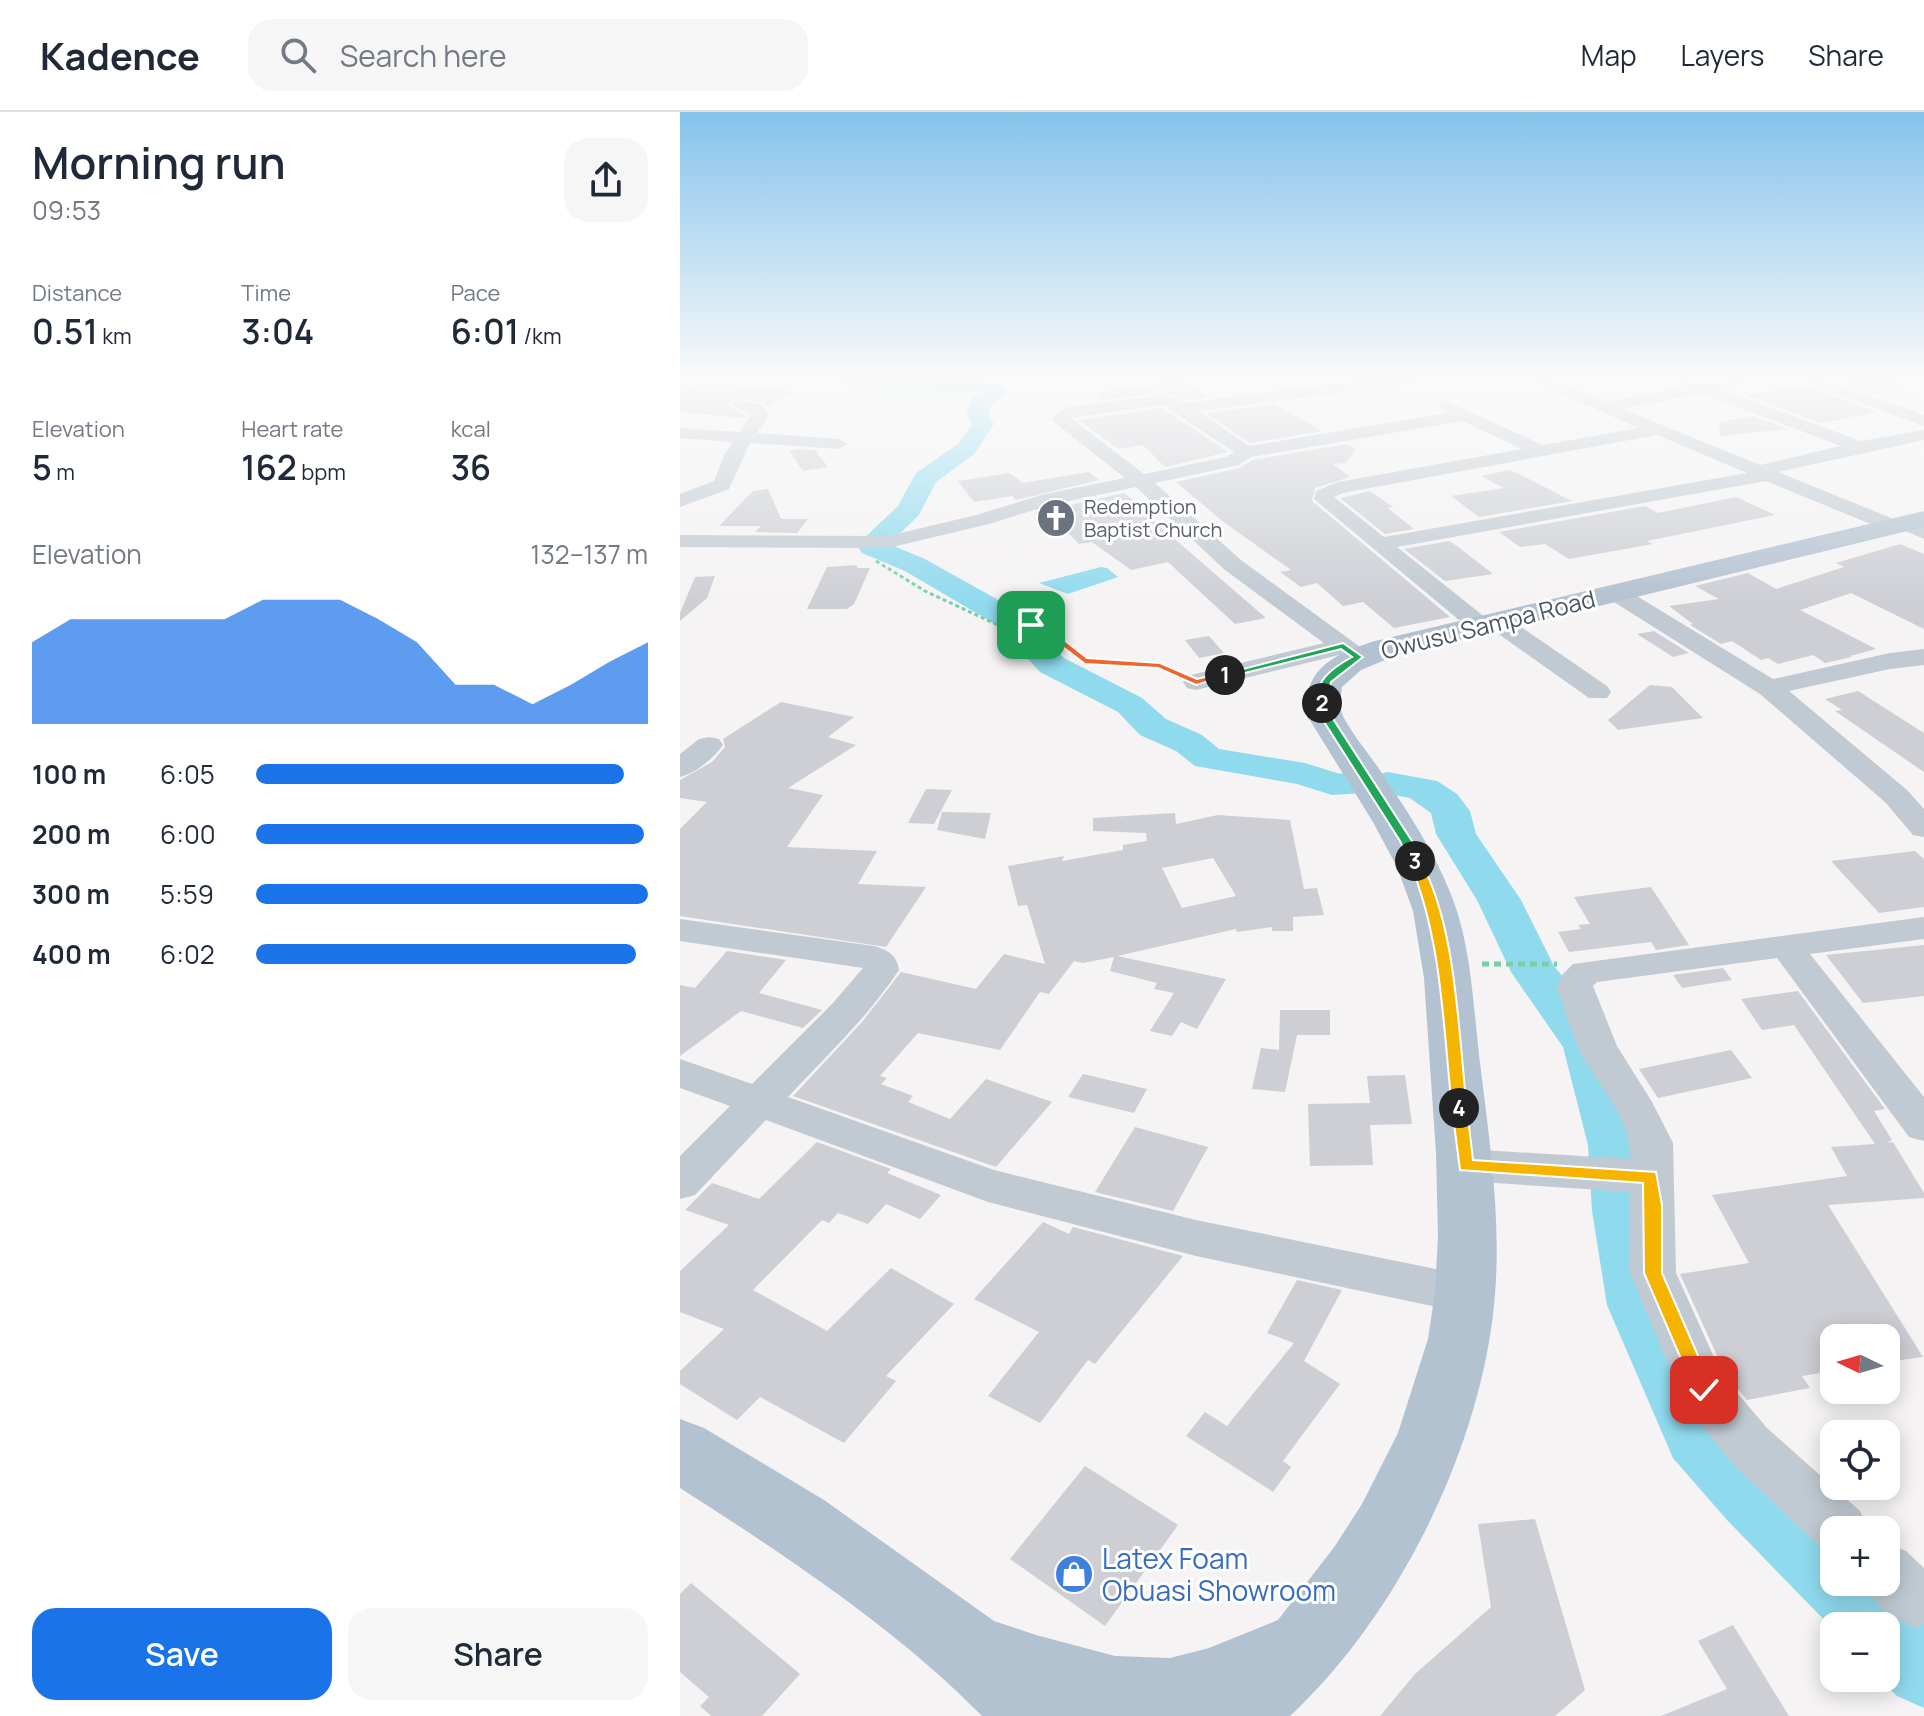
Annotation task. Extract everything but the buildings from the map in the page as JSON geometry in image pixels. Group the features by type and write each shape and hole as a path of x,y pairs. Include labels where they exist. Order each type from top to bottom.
{"main road":[{"name":"Owusu Sampa Road","path":"1271,1689 1379,1547 1426,1451 1454,1359 1465,1294 1466,1165 1441,948 1430,895 1406,841 1324,714 1321,696 1326,681 1351,652 1911,525"},
{"path":"680,1450 799,1524 972,1651 1038,1716"},
{"path":"972,1651 1113,1698 1152,1700 1197,1691 1271,1689"}],"street":[{"path":"680,503 722,485 734,453"},
{"path":"1105,453 1141,481 1233,565 1351,652"},
{"path":"683,541 888,542 982,520 1045,500 1232,461 1245,453"},
{"path":"1538,453 1338,488 1323,495 1324,499 1381,544 1488,623 1598,692"},
{"path":"1713,453 1911,525"},
{"path":"1381,544 1763,473 1838,453"},
{"path":"680,503 712,514 683,541"},
{"path":"1614,592 1769,688 1896,796 1924,828"},
{"path":"1196,682 1351,652"},
{"path":"1769,688 1890,661 1924,657"},
{"path":"680,768 709,745"},
{"path":"1826,1516 1749,1445 1704,1390 1653,1273 1654,1205 1644,1176 1652,1143 1638,1112 1598,1048 1575,983 1586,972 1924,928"},
{"path":"680,930 874,957 880,962 881,970 845,1013 680,1183"},
{"path":"1785,945 1924,1126"},
{"path":"680,1073 988,1185 1196,1238 1465,1294"},
{"path":"1466,1165 1644,1176"}],"path":[{"path":"846,544 925,591 1008,629 1041,626 1085,661 1160,666 1196,682"},
{"path":"1504,965 1555,964"}],"water":[{"path":"1101,567 1118,577 1068,594 1039,583"}],"waterway":[{"path":"875,541 890,531 910,509 925,478 961,453"},
{"path":"872,547 915,565 1016,623 1030,634 1033,645 1052,665 1130,705 1153,727 1189,743 1208,758 1305,774 1332,784 1351,785"},
{"path":"1388,783 1424,790 1443,802 1450,811 1456,834 1499,900 1534,972 1569,1016 1588,1047 1615,1145 1621,1211 1638,1305 1697,1436 1752,1497 1820,1563"},
{"path":"1853,1596 1868,1612"},
{"path":"1900,1644 1924,1669"}],"place":[{"name":"Redemption Baptist Church","path":"1056,518"},
{"name":"Latex Foam Obuasi Showroom","path":"1074,1574"}],"route":[{"path":"1031,625 1041,626 1085,661 1102,665 1160,666 1196,682 1343,646 1358,657 1326,681 1321,696 1324,714 1406,841 1430,895 1441,948 1466,1165 1650,1177 1654,1205 1653,1273 1704,1390"}]}
